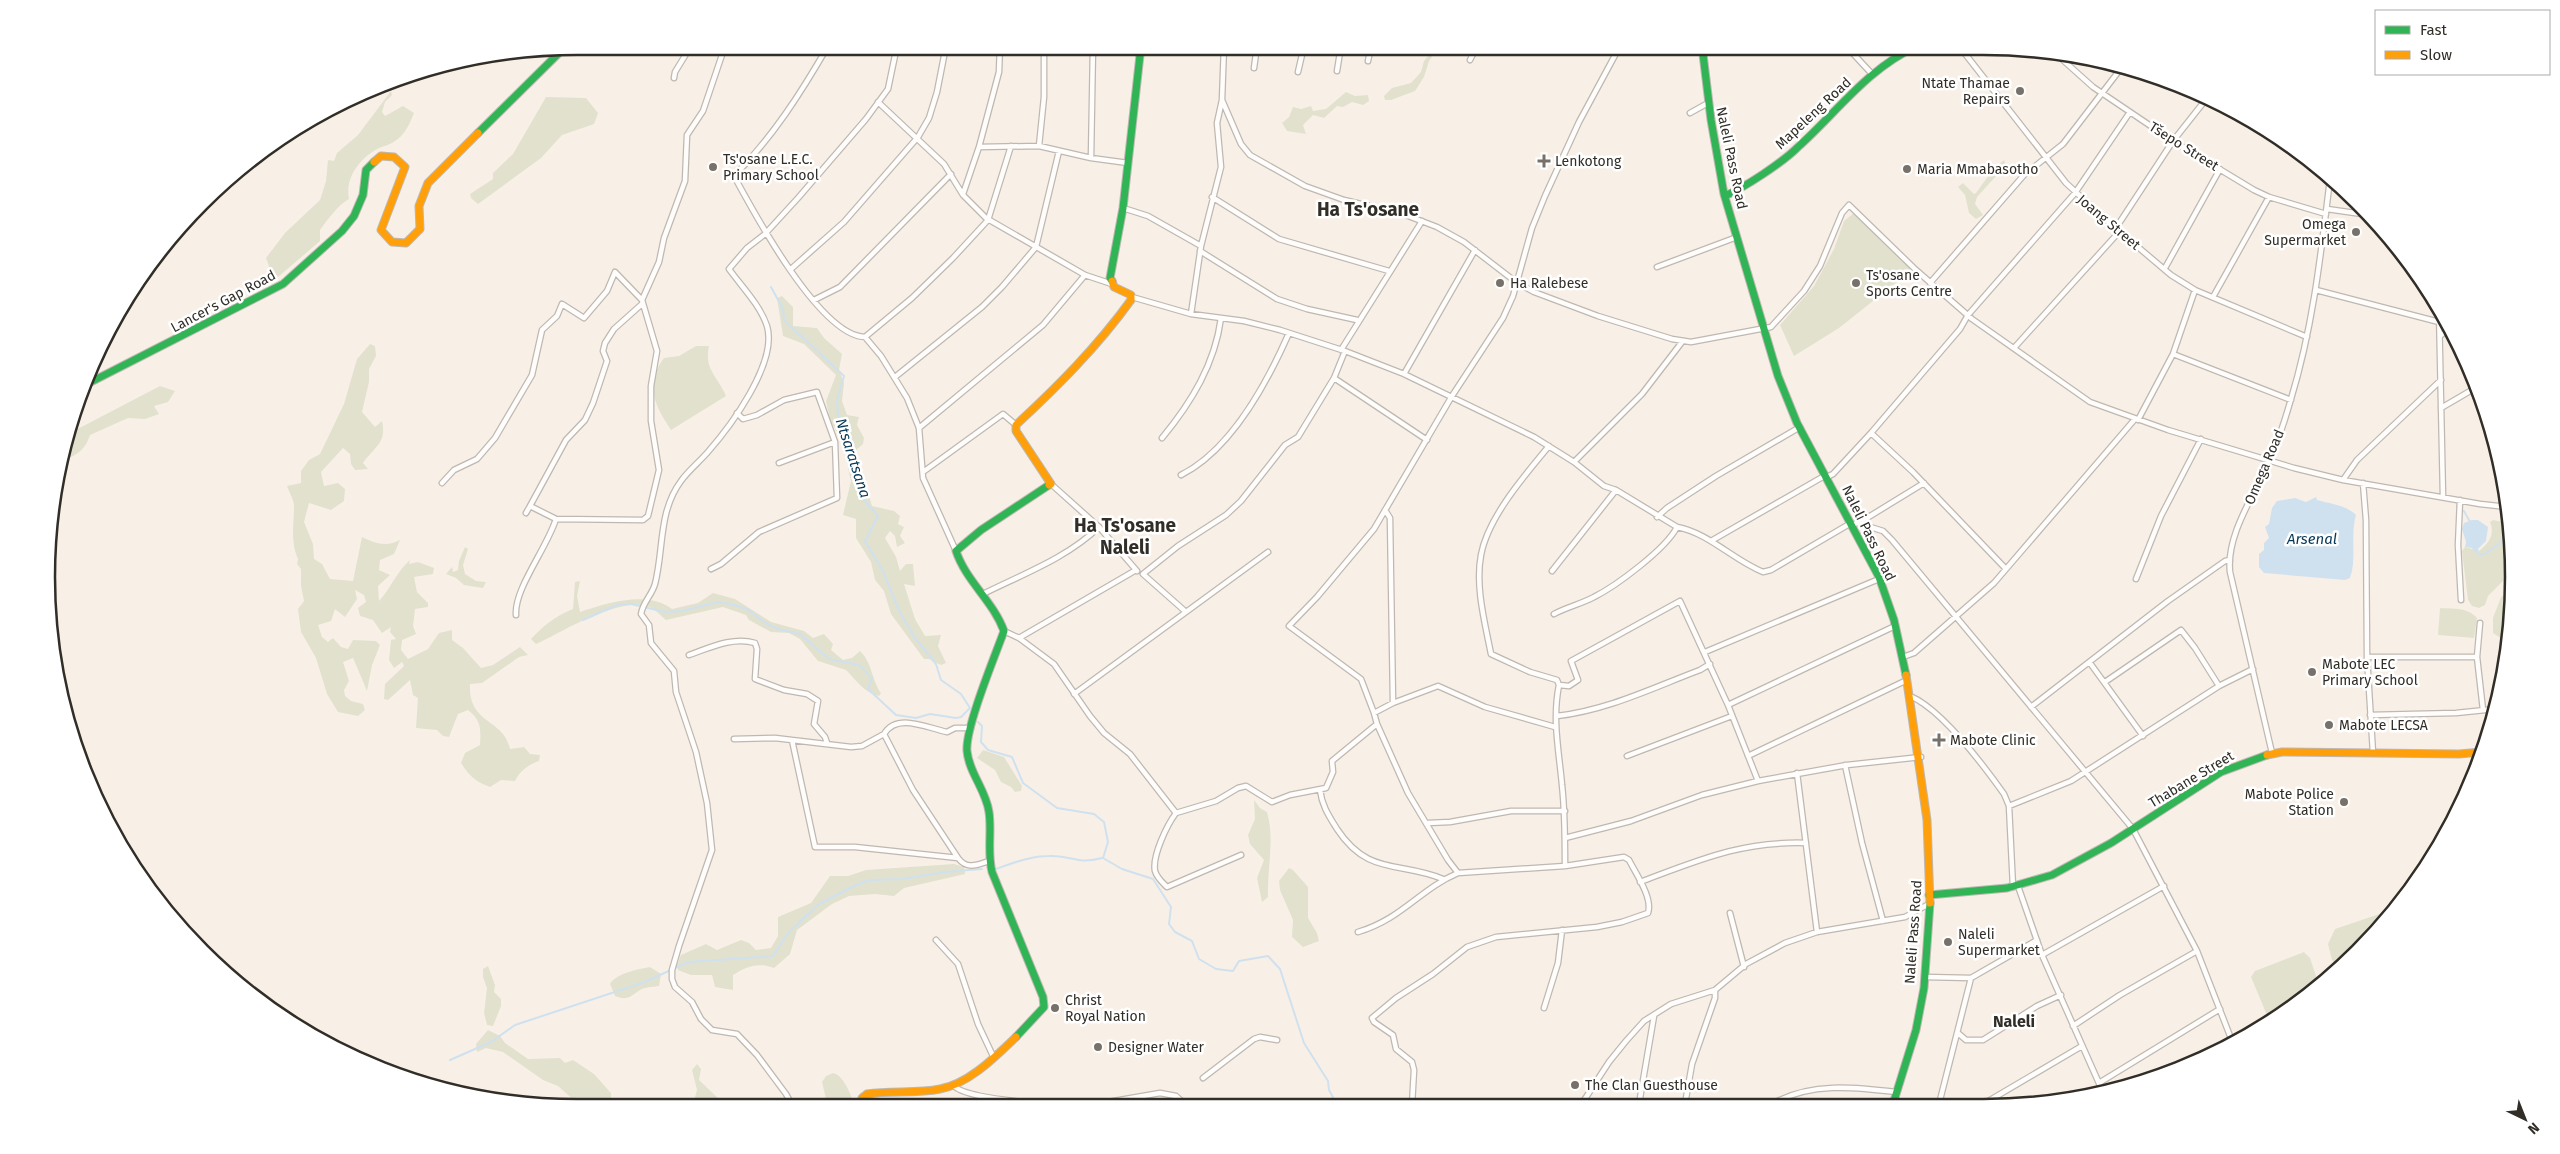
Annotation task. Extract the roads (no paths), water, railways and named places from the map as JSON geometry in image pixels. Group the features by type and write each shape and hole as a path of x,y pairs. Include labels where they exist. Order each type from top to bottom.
{"street":[{"path":"674,78 675,72 685,55"},
{"path":"526,514 566,440 585,420 593,403 607,361 604,351 605,343 614,329 642,302 656,269 664,238 685,181 687,135 704,111 722,55"},
{"path":"824,55 801,93 778,126 734,176 765,234 826,315 848,332 865,337 895,377 919,428 926,488 958,557 999,619 1004,631 971,728 967,755 989,811 989,861 1044,1003 1039,1014 972,1075 938,1090 866,1094 862,1099"},
{"path":"789,1099 757,1054 737,1034 712,1030 701,1019 692,1002 675,987 672,979 672,970 682,937 712,850 707,803 696,752 676,692 674,671 651,643 648,626 641,614 645,600 654,586 663,524 672,497 680,482 714,444 737,413 759,376 767,347 767,328 762,314 729,269 747,248 765,234 798,198 878,102 888,89 895,55"},
{"path":"791,269 844,222 918,137 929,118 937,92 944,55"},
{"path":"963,195 999,72 1000,55"},
{"path":"1039,146 1044,97 1044,55"},
{"path":"1091,158 1093,55"},
{"path":"1112,284 1110,278 1122,208 1140,55"},
{"path":"1191,314 1201,246 1221,167 1217,123 1222,100 1224,55"},
{"path":"1254,68 1256,55"},
{"path":"1298,72 1302,55"},
{"path":"1337,71 1340,55"},
{"path":"1368,61 1369,55"},
{"path":"1470,60 1472,55"},
{"path":"1458,872 1448,860 1428,823 1408,793 1377,724 1361,679 1289,626 1354,554 1385,510 1452,396 1503,318 1545,196 1579,122 1615,55"},
{"name":"Naleli Pass Road","path":"1703,55 1708,103 1725,196 1776,372 1800,427 1879,579 1903,657 1921,757 1930,853 1929,904 1925,977 1915,1031 1894,1099"},
{"path":"1854,55 1872,74"},
{"name":"Mapeleng Road","path":"1725,196 1744,186 1797,148 1837,106 1872,74 1899,55"},
{"name":"Joang Street","path":"1966,55 2075,193 2171,275 2196,290 2307,337"},
{"name":"Lancer's Gap Road","path":"94,381 266,294 289,278 342,231 354,216 363,195 366,170 382,156 394,158 405,167 382,230 392,242 406,243 416,236 420,229 420,206 428,183 556,56"},
{"name":"Tšepo Street","path":"2064,61 2081,78 2173,141 2269,198 2327,211 2357,214"},
{"path":"1930,283 2024,174 2046,157 2056,152 2067,140 2118,73"},
{"path":"1222,100 1241,144 1250,154 1305,186 1422,221 1452,235 1475,250 1516,282 1534,292 1598,316 1682,342 1772,327 1804,290 1823,258 1842,213 1849,205 1930,283 1968,316 2090,402 2136,420 2344,480 2500,506"},
{"path":"878,102 918,137 952,174 963,195 988,220 1085,275 1112,284 1132,297 1191,314 1244,320 1290,333 1343,350 1404,374 1452,396 1549,446 1574,462 1604,486 1616,490 1677,528 1685,529 1710,541 1755,569 1767,572 1852,524 1862,521 1924,483"},
{"path":"1690,113 1708,103"},
{"path":"2014,348 2117,230 2173,141 2202,104"},
{"path":"1710,541 1826,476 1833,474 1871,433 1968,316 2075,193 2130,112"},
{"path":"865,337 912,298 988,220 1011,146"},
{"path":"978,147 1039,146 1091,158 1128,163"},
{"path":"895,377 982,307 1036,247 1059,151"},
{"path":"2165,268 2220,169"},
{"path":"814,300 840,287 952,174"},
{"name":"Omega Road","path":"2272,753 2230,572 2230,560 2236,536 2270,460 2291,400 2307,337 2316,290 2329,187"},
{"path":"1212,197 1279,239 1389,270"},
{"path":"2213,297 2269,198"},
{"path":"1122,208 1148,216 1201,246"},
{"path":"1143,574 1178,546 1226,515 1241,501 1285,445 1298,438 1334,378 1343,350 1358,320 1422,221"},
{"path":"1657,267 1737,237"},
{"path":"1404,374 1475,250"},
{"path":"1200,252 1277,300 1307,310 1358,320"},
{"path":"442,483 454,470 477,459 495,438 532,376 542,330 557,316 562,304 584,318 607,291 615,272 642,302 657,351 651,386 650,421 659,470 648,516 643,520 556,519 530,506"},
{"path":"919,428 1043,326 1085,275"},
{"path":"1903,657 1914,652 1994,584 2136,420 2172,354 2196,290"},
{"path":"2316,290 2438,322"},
{"path":"1132,297 1113,325 1068,377 1016,424 1016,431 1051,484 1100,527 1136,570 1186,612"},
{"path":"1162,438 1197,390 1219,334 1221,318"},
{"path":"2439,324 2443,497"},
{"path":"1181,475 1199,466 1247,411 1290,333"},
{"path":"2440,336 2444,333"},
{"path":"1574,462 1642,394 1682,342"},
{"path":"2172,354 2291,400"},
{"path":"1334,378 1427,440"},
{"path":"2344,480 2357,460 2441,380"},
{"path":"2442,408 2470,391"},
{"path":"711,569 721,564 759,532 837,498 835,442 817,392 784,400 757,415 743,419 737,413"},
{"path":"923,472 1003,414 1016,424"},
{"path":"1657,517 1667,508 1716,476 1800,427"},
{"path":"1871,433 1924,483 2006,569"},
{"path":"2136,579 2161,516 2201,439"},
{"path":"779,463 835,442"},
{"path":"1549,446 1514,489 1495,520 1481,554 1480,594 1491,654 1530,672 1557,680 1559,686 1555,727 1565,811 1565,866"},
{"path":"2362,483 2366,520 2367,657 2373,753"},
{"path":"956,551 981,530 1051,484"},
{"path":"1552,571 1616,490"},
{"path":"2460,500 2458,545 2461,600"},
{"path":"1385,510 1390,518 1393,702"},
{"path":"516,615 518,596 540,558 556,519"},
{"path":"1862,521 1864,525 1883,531 1892,540 2134,828 2197,951 2230,1036"},
{"path":"982,594 1062,556 1100,527"},
{"path":"1554,614 1596,596 1633,571 1663,545 1677,528"},
{"path":"1074,694 1268,552"},
{"path":"2031,707 2168,601 2225,561 2230,560"},
{"path":"1019,638 1136,570"},
{"path":"1705,652 1879,579"},
{"path":"1559,686 1569,686 1578,680 1571,661 1680,600 1728,705 1758,781"},
{"path":"2480,624 2477,656 2483,710"},
{"path":"1728,705 1895,626"},
{"path":"2105,682 2181,630 2219,686"},
{"path":"1004,631 1019,638 1054,664 1104,733 1130,754 1176,813"},
{"path":"689,655 733,642 755,643 758,649 755,679 784,690 814,697 818,701 818,708 814,724 825,736 827,743"},
{"path":"2367,657 2477,656"},
{"path":"2090,662 2143,736"},
{"path":"1556,716 1615,704 1700,670 1710,664"},
{"path":"2008,806 2042,794 2085,772 2219,686 2253,669"},
{"path":"1748,756 1907,680"},
{"path":"1374,713 1393,702 1438,686 1485,707 1555,727"},
{"path":"1910,696 1929,706 1944,722 1997,784 2008,806 2015,887 2042,955 2099,1083 2220,1009"},
{"path":"2370,715 2488,710"},
{"path":"1627,756 1732,716"},
{"path":"734,739 792,740 827,743 840,747 862,746 884,734 888,727 897,723 917,724 947,732 955,728 971,728"},
{"path":"1241,855 1167,887 1159,879 1155,870 1161,838 1176,813 1216,801 1238,788 1246,786 1272,802 1290,795 1326,788 1333,772 1332,761 1377,724"},
{"path":"884,734 913,790 962,863 971,867 989,861"},
{"path":"792,740 815,847 855,847 958,858"},
{"name":"Thabane Street","path":"1929,895 2015,887 2051,875 2134,828 2222,771 2241,762 2272,753 2474,752"},
{"path":"1565,838 1631,821 1702,795 1758,781 1846,765 1921,757"},
{"path":"1846,765 1862,842 1883,921"},
{"path":"1797,773 1817,932"},
{"path":"1320,790 1326,811 1342,837 1358,854 1390,866 1443,879"},
{"path":"1428,823 1450,822 1511,811 1565,811"},
{"path":"1640,882 1709,856 1757,844 1806,843"},
{"path":"1358,932 1391,919 1443,879 1458,872 1565,866 1624,857 1629,860 1649,905 1646,915 1597,927 1496,937 1467,947 1433,974 1396,998 1372,1018 1374,1022 1393,1035 1396,1049 1412,1062 1414,1070 1412,1099"},
{"path":"2042,955 2164,886"},
{"path":"1585,1099 1620,1048 1639,1027 1671,1004 1715,990 1744,967 1785,943 1817,932 1905,917 1929,904"},
{"path":"1730,913 1744,967"},
{"path":"1544,1008 1558,963 1562,930"},
{"path":"936,940 958,964 978,1024 993,1056"},
{"path":"1925,977 1971,978 2037,940"},
{"path":"2073,1026 2120,995 2197,951"},
{"path":"1940,1099 1959,1034 1971,978"},
{"path":"1686,1099 1692,1064 1715,998 1715,990"},
{"path":"1959,1034 1966,1040 1983,1040 2037,1006 2061,995"},
{"path":"1640,1099 1654,1016"},
{"path":"1203,1078 1254,1040 1260,1037 1277,1040"},
{"path":"1992,1099 2082,1046"},
{"path":"953,1085 956,1089 1002,1099"},
{"path":"1783,1099 1799,1092 1828,1088 1855,1088 1896,1092"},
{"path":"1125,1099 1160,1093 1176,1096 1179,1099"}],"water":[{"name":"Arsenal","path":"2316,497 2317,500 2343,507 2356,515 2353,563 2350,578 2345,580 2264,573 2259,567 2259,554 2264,550 2264,543 2269,538 2265,527 2269,524 2272,508 2277,501 2295,498 2306,502"},
{"path":"2478,520 2488,527 2486,541 2478,549 2479,551 2474,552 2472,548 2465,547 2466,542 2462,529 2464,523"}],"waterway":[{"name":"Ntsaratsana","path":"583,620 617,605 631,604 665,612 682,611 718,602 730,604 747,609 767,624 778,629 800,634 829,659 859,665 872,678 868,689 896,715 916,718 930,714 956,718 961,717 970,708 961,694 941,680 936,664 915,638 899,611 884,573 865,541 878,516 862,498 838,415 837,401 844,376 784,320 783,309 771,287"},
{"path":"2457,506 2458,509 2464,511 2470,522"},
{"path":"2476,551 2478,554 2485,554 2504,540"},
{"name":"Ntsaratsana","path":"978,722 982,726 981,742 988,750 1012,757 1023,783 1057,808 1094,814 1104,822 1108,842 1103,858 1122,869 1153,879 1171,907 1169,924 1175,932 1192,941 1199,959 1216,969 1233,971 1239,961 1268,956 1280,969 1304,1043 1328,1081 1329,1090 1334,1099"},
{"path":"996,869 1022,860 1042,856 1057,856 1080,860 1102,858"},
{"path":"450,1060 491,1042 515,1025 645,982 688,962 773,956 789,932 819,904 856,885 870,880 903,879 944,872 982,869"}],"place":[{"name":"Ntate Thamae Repairs","path":"2020,91"},
{"name":"Lenkotong","path":"1544,161"},
{"name":"Ts'osane L.E.C. Primary School","path":"713,167"},
{"name":"Maria Mmabasotho","path":"1907,169"},
{"name":"Omega Supermarket","path":"2356,232"},
{"name":"Ha Ralebese","path":"1500,283"},
{"name":"Ts'osane Sports Centre","path":"1856,283"},
{"name":"Mabote LEC Primary School","path":"2312,672"},
{"name":"Mabote LECSA","path":"2329,725"},
{"name":"Mabote Clinic","path":"1939,740"},
{"name":"Mabote Police Station","path":"2344,802"},
{"name":"Naleli Supermarket","path":"1948,942"},
{"name":"Christ Royal Nation","path":"1055,1008"},
{"name":"Designer Water","path":"1098,1047"},
{"name":"The Clan Guesthouse","path":"1575,1085"}],"district":[{"name":"Ha Ts'osane","path":"1368,209"},
{"name":"Ha Ts'osane Naleli","path":"1125,536"},
{"name":"Naleli","path":"2014,1021"}]}
